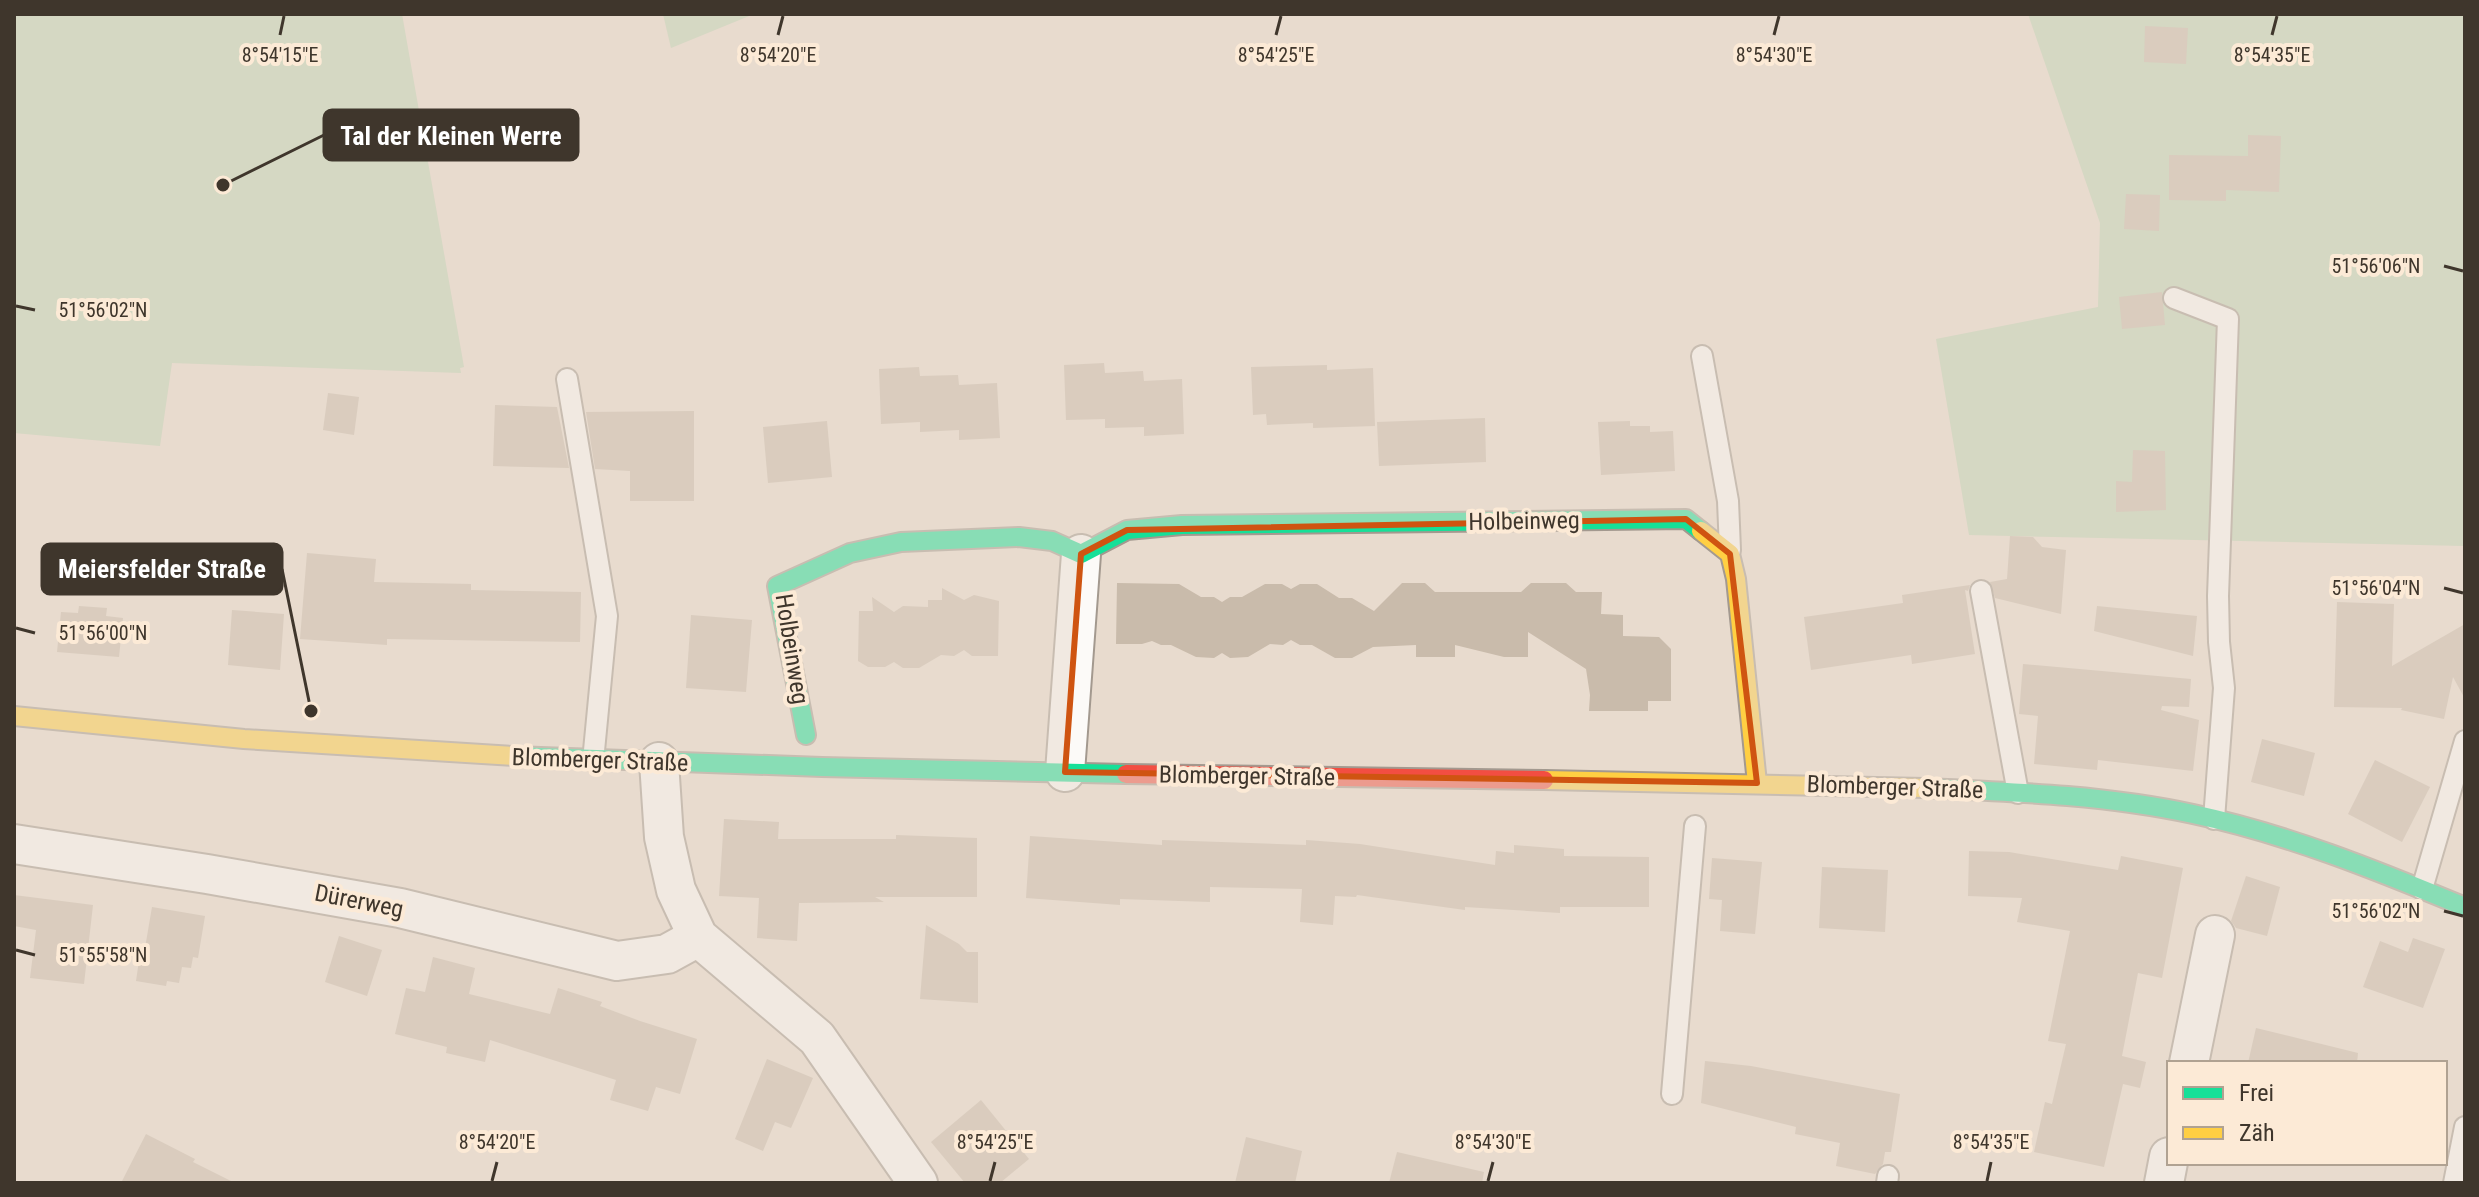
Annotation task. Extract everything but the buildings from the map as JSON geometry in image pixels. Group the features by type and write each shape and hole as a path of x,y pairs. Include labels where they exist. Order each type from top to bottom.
{"street":[{"name":"Holbeinweg","path":"806,735 777,586 850,553 901,542 1019,537 1052,541 1081,554 1127,530 1182,525 1686,519 1730,554"},
{"path":"1065,772 1081,554"},
{"path":"1730,554 1736,579 1757,783"},
{"name":"Blomberger Straße","path":"14,716 304,744 593,761 1757,783 2018,793 2140,806 2214,819 2363,865 2465,907"},
{"path":"659,762 664,837 676,890 698,937 817,1038 918,1183"},
{"name":"Dürerweg","path":"14,844 400,908 617,961 667,954 698,937"},
{"path":"2189,1061 2215,935"}],"lane":[{"path":"2174,298 2228,319 2218,596 2224,688 2214,819"},
{"path":"1702,356 1728,501 1730,554"},
{"path":"567,379 607,616 593,761"},
{"path":"1981,591 2018,793"},
{"path":"2422,889 2465,741"},
{"path":"1672,1094 1695,826"},
{"path":"2454,1183 2465,1131"}],"highlighted area":[{"path":"1686,519 1730,554 1757,783 1065,772 1081,554 1127,530"}],"green space":[{"path":"14,14 402,14 464,367 460,368 461,373 172,363 160,446 14,433"},
{"path":"663,14 754,14 671,48"},
{"path":"2028,14 2465,14 2465,546 1969,535 1936,339 2098,307 2100,223"}],"traffic: fast":[{"path":"806,735 777,586 850,553 901,542 1019,537 1052,541 1081,554 1127,530 1182,525 1686,519 1701,531"},
{"path":"513,756 1126,774"},
{"path":"1925,788 2093,798 2193,814 2297,842 2465,907"}],"traffic: slow":[{"path":"1701,531 1730,554 1736,579 1757,783"},
{"path":"14,716 244,739 513,756"},
{"path":"1544,780 1925,788"}],"traffic: jam":[{"path":"1126,774 1544,780"}],"place":[{"name":"Tal der Kleinen Werre","path":"223,185"},
{"name":"Meiersfelder Straße","path":"311,711"}]}
